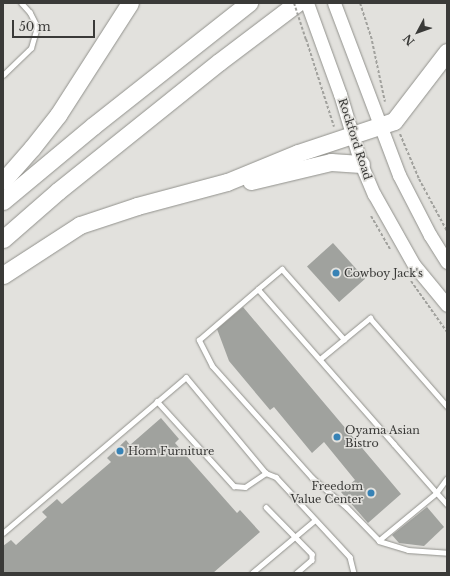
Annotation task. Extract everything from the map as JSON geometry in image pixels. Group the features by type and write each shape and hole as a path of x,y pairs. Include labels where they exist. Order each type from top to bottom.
{"highway":[{"path":"3,181 58,115 130,3"},
{"path":"3,201 93,126 250,3"},
{"path":"3,239 58,191 213,67 297,3"},
{"path":"3,275 80,225 137,206 227,182 298,153 338,139 353,136 394,121 401,114 447,52"},
{"path":"227,182 254,181 331,162 361,164"}],"main road":[{"name":"Rockford Road","path":"307,3 325,50 361,164 374,194 414,264 447,306"},
{"path":"334,3 380,126 406,190 430,235 447,262"}],"lane":[{"path":"3,75 31,48 37,27 30,13 21,3"},
{"path":"344,339 282,269 199,340 212,366 306,472 347,508 379,541 408,550 447,553"},
{"path":"258,289 447,504"},
{"path":"320,359 370,318 447,406"},
{"path":"3,533 186,377 266,473 276,477 350,557 354,573"},
{"path":"157,402 234,486 245,487 266,473"},
{"path":"379,541 437,493 447,479"},
{"path":"266,508 312,554 312,560 297,573"},
{"path":"252,573 315,520"}],"path":[{"path":"294,3 333,125"},
{"path":"360,3 370,35 386,105"},
{"path":"399,133 416,173 447,232"}],"building":[{"name":"Cowboy Jack's","path":"333,243 365,279 339,302 307,266"},
{"path":"243,307 401,494 368,523 341,492 355,480 324,442 312,453 274,407 270,410 229,361 217,329"},
{"path":"161,418 179,439 175,443 237,513 240,510 260,532 213,573 3,573 3,546 11,540 16,545 47,517 42,512 57,499 62,504 111,462 107,458 126,440 130,445"},
{"path":"427,507 444,527 424,546 399,543 392,535"}],"place":[{"name":"Cowboy Jack's","path":"336,273"},
{"name":"Oyama Asian Bistro","path":"337,437"},
{"name":"Hom Furniture","path":"120,451"},
{"name":"Freedom Value Center","path":"371,493"}]}
